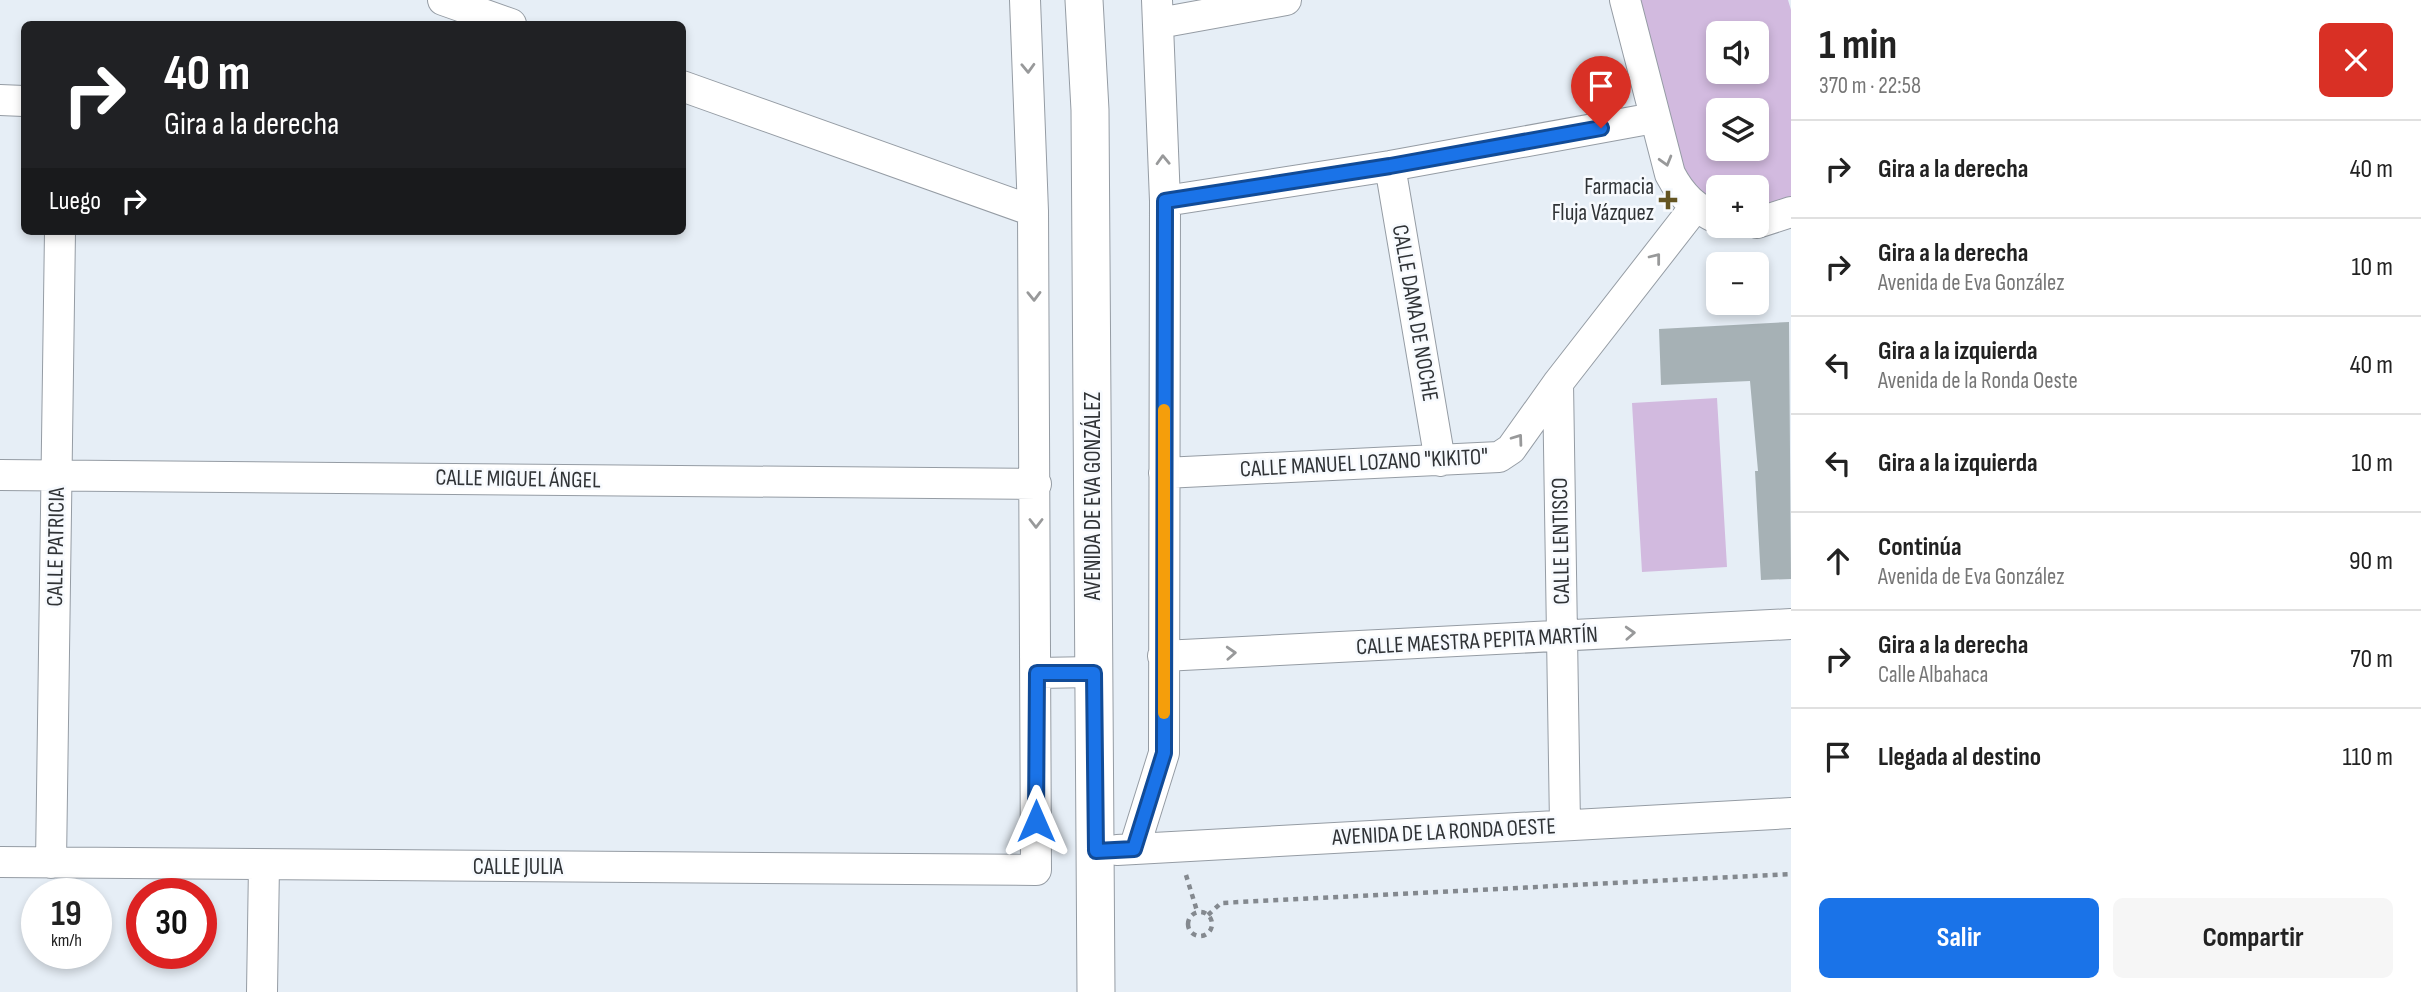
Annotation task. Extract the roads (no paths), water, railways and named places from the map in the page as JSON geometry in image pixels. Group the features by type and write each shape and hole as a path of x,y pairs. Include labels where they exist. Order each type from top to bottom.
{"main road":[{"name":"AVENIDA DE EVA GONZÁLEZ","path":"1084,0 1090,110 1096,992"}],"street":[{"path":"443,0 502,21"},
{"path":"1025,0 1033,211 1037,673 1094,673"},
{"path":"1134,849 1164,753 1165,201 1158,11 1286,0"},
{"path":"1625,0 1670,174 1680,192 1706,212"},
{"path":"686,87 1033,211"},
{"path":"0,100 21,101"},
{"path":"1165,201 1390,166 1654,118"},
{"name":"CALLE DAMA DE NOCHE","path":"1390,166 1440,461"},
{"path":"1769,219 1791,212"},
{"name":"CALLE MANUEL LOZANO \"KIKITO\"","path":"1164,473 1499,457 1511,449 1558,383 1706,214"},
{"name":"CALLE PATRICIA","path":"51,863 60,235"},
{"name":"CALLE LENTISCO","path":"1558,383 1565,825"},
{"name":"CALLE MIGUEL ÁNGEL","path":"0,475 1036,484"},
{"name":"CALLE MAESTRA PEPITA MARTÍN","path":"1163,656 1791,624"},
{"name":"CALLE JULIA","path":"0,862 1036,870 1037,673"},
{"name":"AVENIDA DE LA RONDA OESTE","path":"1096,851 1791,813"},
{"path":"262,992 264,865"}],"place":[{"name":"Farmacia Fluja Vázquez","path":"1668,200"}]}
